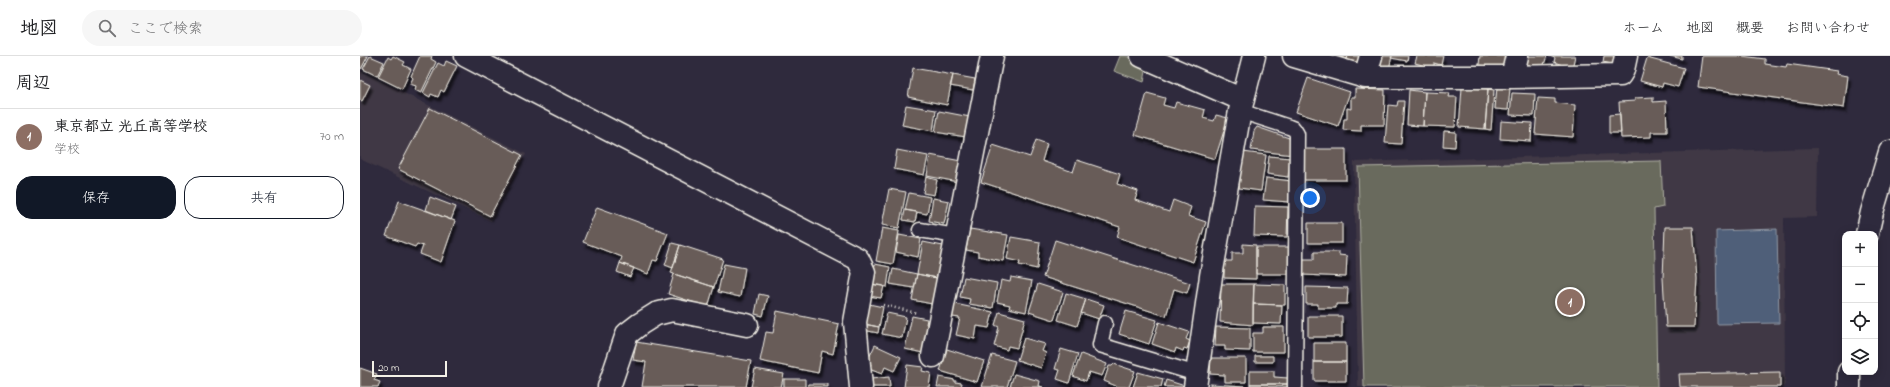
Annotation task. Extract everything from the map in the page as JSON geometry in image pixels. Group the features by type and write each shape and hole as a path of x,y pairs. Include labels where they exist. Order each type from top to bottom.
{"street":[{"path":"466,56 858,259 864,272 855,322 861,387"},
{"path":"933,356 992,56"},
{"path":"1142,56 1242,105"},
{"path":"1196,381 1211,276 1242,105 1254,56"},
{"path":"1294,56 1365,77 1620,75 1626,56"},
{"path":"1365,77 1371,56"},
{"path":"1512,77 1518,56"},
{"path":"1868,231 1890,152"},
{"path":"609,387 627,334 656,314 672,310 747,325"},
{"path":"1849,375 1849,387"}],"lane":[{"path":"1242,105 1294,129 1297,134 1295,387"},
{"path":"920,230 956,236"},
{"path":"1105,323 1100,345 1196,381"}],"path":[{"path":"859,299 940,318"}],"shaded area":[{"path":"360,71 526,154 491,221 360,159"},
{"path":"1818,148 1817,217 1784,218 1785,387 1358,387 1354,162"}],"green space":[{"path":"1120,56 1126,56 1147,66 1144,82 1114,71"},
{"path":"1661,161 1663,207 1654,209 1657,387 1364,387 1358,167"}],"water":[{"path":"1777,229 1779,323 1717,324 1716,231"}],"building":[{"path":"360,56 368,56 361,69 360,69"},
{"path":"370,56 384,62 377,76 363,69"},
{"path":"393,56 405,62 403,65 411,69 402,89 378,77 388,57 391,59"},
{"path":"420,56 432,56 431,59 436,62 421,93 415,90 416,86 410,84 413,78 411,76"},
{"path":"1340,56 1348,56 1347,59"},
{"path":"1348,56 1360,56 1357,65 1346,62"},
{"path":"1380,56 1392,56 1389,69 1377,66"},
{"path":"1392,56 1408,56 1407,61 1391,58"},
{"path":"1417,56 1443,56 1441,65 1434,63 1434,68 1415,63"},
{"path":"1480,56 1506,56 1505,68 1479,65"},
{"path":"1527,56 1547,56 1542,70 1524,65"},
{"path":"1549,56 1575,56 1572,68 1554,62 1555,58"},
{"path":"1604,56 1619,56 1616,65 1603,62"},
{"path":"1670,56 1682,56 1682,59"},
{"path":"1702,56 1742,56 1765,59 1765,64 1786,67 1787,64 1837,71 1836,74 1848,76 1844,108 1698,87"},
{"path":"1647,58 1684,68 1678,87 1663,83 1662,87 1640,81"},
{"path":"446,61 457,66 444,92 441,90 438,97 431,94 430,97 423,93 438,63 444,66"},
{"path":"913,68 953,75 947,105 908,97"},
{"path":"953,75 975,79 973,90 950,86"},
{"path":"1308,78 1350,92 1338,126 1296,112"},
{"path":"360,80 370,85 362,101 360,100"},
{"path":"1497,87 1510,88 1508,110 1495,109"},
{"path":"1462,88 1488,89 1485,129 1459,127"},
{"path":"1355,89 1385,90 1384,125 1361,125 1361,131 1343,130 1344,119 1347,119 1347,108 1351,109 1351,97 1355,97"},
{"path":"1488,89 1494,90 1491,130 1485,129"},
{"path":"1409,90 1425,92 1423,126 1407,125"},
{"path":"1425,92 1450,93 1449,97 1457,97 1455,127 1423,126"},
{"path":"1147,93 1165,98 1163,105 1174,108 1176,102 1205,110 1203,118 1214,121 1216,115 1228,118 1215,159 1135,135"},
{"path":"1512,93 1535,94 1534,116 1510,115"},
{"path":"1653,97 1653,102 1666,101 1667,132 1651,132 1651,137 1621,138 1619,102 1635,101 1635,98"},
{"path":"1538,98 1555,99 1555,103 1575,105 1573,137 1535,134"},
{"path":"1398,101 1404,101 1401,144 1385,143 1388,105 1397,106"},
{"path":"906,105 936,110 933,131 902,125"},
{"path":"430,108 522,155 490,216 398,169"},
{"path":"939,111 970,117 966,137 935,132"},
{"path":"1620,114 1621,133 1609,133 1609,115"},
{"path":"1501,121 1532,123 1531,141 1500,139"},
{"path":"1257,127 1289,138 1294,145 1293,155 1251,150 1254,131"},
{"path":"1444,131 1456,132 1455,147 1443,146"},
{"path":"1036,140 1047,144 1042,161 1073,172 1077,160 1120,174 1117,184 1138,191 1135,200 1169,212 1173,200 1191,207 1188,216 1206,222 1193,262 1117,237 1120,227 981,182 993,145 1030,157"},
{"path":"1303,149 1346,149 1346,180 1303,180"},
{"path":"897,150 928,156 924,175 894,169"},
{"path":"1243,152 1266,155 1261,191 1239,188"},
{"path":"930,155 961,161 958,182 927,176"},
{"path":"1269,156 1290,158 1288,177 1267,174"},
{"path":"926,177 937,180 934,195 923,193"},
{"path":"1266,178 1292,181 1289,202 1263,200"},
{"path":"889,189 906,192 899,228 882,225"},
{"path":"909,193 930,197 927,214 905,210"},
{"path":"430,197 456,207 451,220 426,210"},
{"path":"933,198 949,201 944,224 929,221"},
{"path":"399,201 455,221 441,262 420,254 423,246 417,244 415,247 386,236"},
{"path":"1255,206 1288,207 1287,237 1254,236"},
{"path":"597,207 668,233 657,261 653,260 648,274 620,263 622,257 583,242"},
{"path":"905,210 917,212 915,222 903,220"},
{"path":"1308,223 1342,223 1342,243 1308,243"},
{"path":"1665,227 1693,227 1697,279 1694,327 1666,327 1663,278"},
{"path":"882,228 899,231 893,264 876,261"},
{"path":"970,229 1008,235 1003,261 978,256 978,252 966,250"},
{"path":"899,235 921,239 918,257 896,252"},
{"path":"1011,237 1040,242 1037,269 1019,265 1020,262 1007,259"},
{"path":"1055,240 1190,283 1187,293 1174,289 1166,316 1043,277"},
{"path":"923,242 948,247 942,279 917,274"},
{"path":"672,243 680,245 673,268 665,265"},
{"path":"1243,244 1256,245 1256,279 1224,278 1224,261 1232,261 1232,253 1243,253"},
{"path":"680,245 723,259 714,287 671,273"},
{"path":"1256,247 1289,247 1289,274 1256,274"},
{"path":"1314,252 1339,252 1339,255 1347,256 1346,277 1303,275 1303,259 1314,259"},
{"path":"620,263 634,268 630,277 617,272"},
{"path":"724,264 745,268 740,297 718,292"},
{"path":"875,264 890,267 887,287 871,284"},
{"path":"893,269 917,274 914,288 890,284"},
{"path":"674,274 714,287 708,307 668,294"},
{"path":"917,274 942,279 937,305 912,300"},
{"path":"964,277 997,283 993,308 969,304 970,299 960,297"},
{"path":"1011,277 1032,281 1026,312 1009,308 1010,305 997,302 1001,280 1010,282"},
{"path":"871,284 884,286 881,298 869,296"},
{"path":"1038,284 1063,292 1054,320 1029,312"},
{"path":"1221,284 1254,284 1253,325 1220,322"},
{"path":"1254,284 1285,285 1285,305 1253,304"},
{"path":"1306,287 1348,288 1347,304 1336,304 1336,308 1318,308 1318,304 1306,304"},
{"path":"1066,293 1086,299 1077,326 1058,320"},
{"path":"759,294 768,296 763,316 755,314"},
{"path":"1086,299 1104,305 1099,319 1081,313"},
{"path":"869,304 883,307 879,327 864,324"},
{"path":"955,304 993,312 989,328 977,326 975,339 956,335 960,318 952,317"},
{"path":"1253,304 1282,305 1281,324 1253,323"},
{"path":"777,311 839,324 833,354 822,351 818,373 760,361 766,332 773,333"},
{"path":"1126,311 1157,320 1149,344 1119,334"},
{"path":"999,312 1025,319 1017,348 1008,346 1007,350 994,346 999,327 995,325"},
{"path":"887,313 906,317 902,338 882,334"},
{"path":"912,316 927,319 926,324 929,325 923,353 905,349"},
{"path":"1308,316 1342,316 1342,337 1308,337"},
{"path":"1159,322 1189,332 1186,339 1190,341 1187,349 1184,348 1183,351 1176,348 1175,352 1152,344"},
{"path":"864,324 879,327 878,333 863,330"},
{"path":"1216,327 1250,328 1250,351 1225,350 1225,346 1215,346"},
{"path":"1263,327 1284,327 1284,352 1253,352 1253,333 1263,333"},
{"path":"1024,338 1045,344 1042,351 1046,353 1041,368 1017,360"},
{"path":"636,342 751,361 746,387 642,387 646,362 633,360"},
{"path":"1314,343 1346,343 1346,362 1314,362"},
{"path":"875,345 901,357 894,371 885,367 882,374 869,369 871,364 867,362"},
{"path":"947,349 984,361 977,382 940,371"},
{"path":"1061,349 1078,354 1069,383 1057,379 1060,370 1055,369"},
{"path":"1081,354 1107,364 1102,376 1089,372 1086,381 1073,376"},
{"path":"992,355 1015,361 1007,387 982,387"},
{"path":"1255,356 1273,356 1273,362 1255,362"},
{"path":"1211,358 1246,358 1246,382 1225,382 1225,375 1210,374"},
{"path":"1314,362 1346,362 1346,381 1314,381"},
{"path":"1114,364 1135,371 1129,387 1116,387 1104,381 1109,366"},
{"path":"907,365 923,367 922,371 931,373 929,387 904,387"},
{"path":"360,368 377,374 374,380 380,382 378,387 360,387"},
{"path":"755,369 784,374 781,387 751,387"},
{"path":"1250,371 1274,371 1274,377 1288,378 1288,384 1250,384"},
{"path":"1138,372 1163,379 1161,387 1133,387"},
{"path":"1780,372 1780,387 1680,387 1679,374"},
{"path":"1014,374 1040,381 1039,386 1043,387 1010,387"},
{"path":"889,377 890,387 871,387 871,379"},
{"path":"939,377 962,383 961,387 937,387"},
{"path":"784,379 805,379 805,387 784,387"},
{"path":"1166,380 1188,387 1164,387"},
{"path":"808,384 828,384 828,387 808,387"},
{"path":"1210,384 1245,386 1245,387 1210,387"},
{"path":"1250,384 1288,384 1288,387 1250,387"}],"place":[{"name":"東京都立 光丘高等学校","path":"1570,302"}]}
